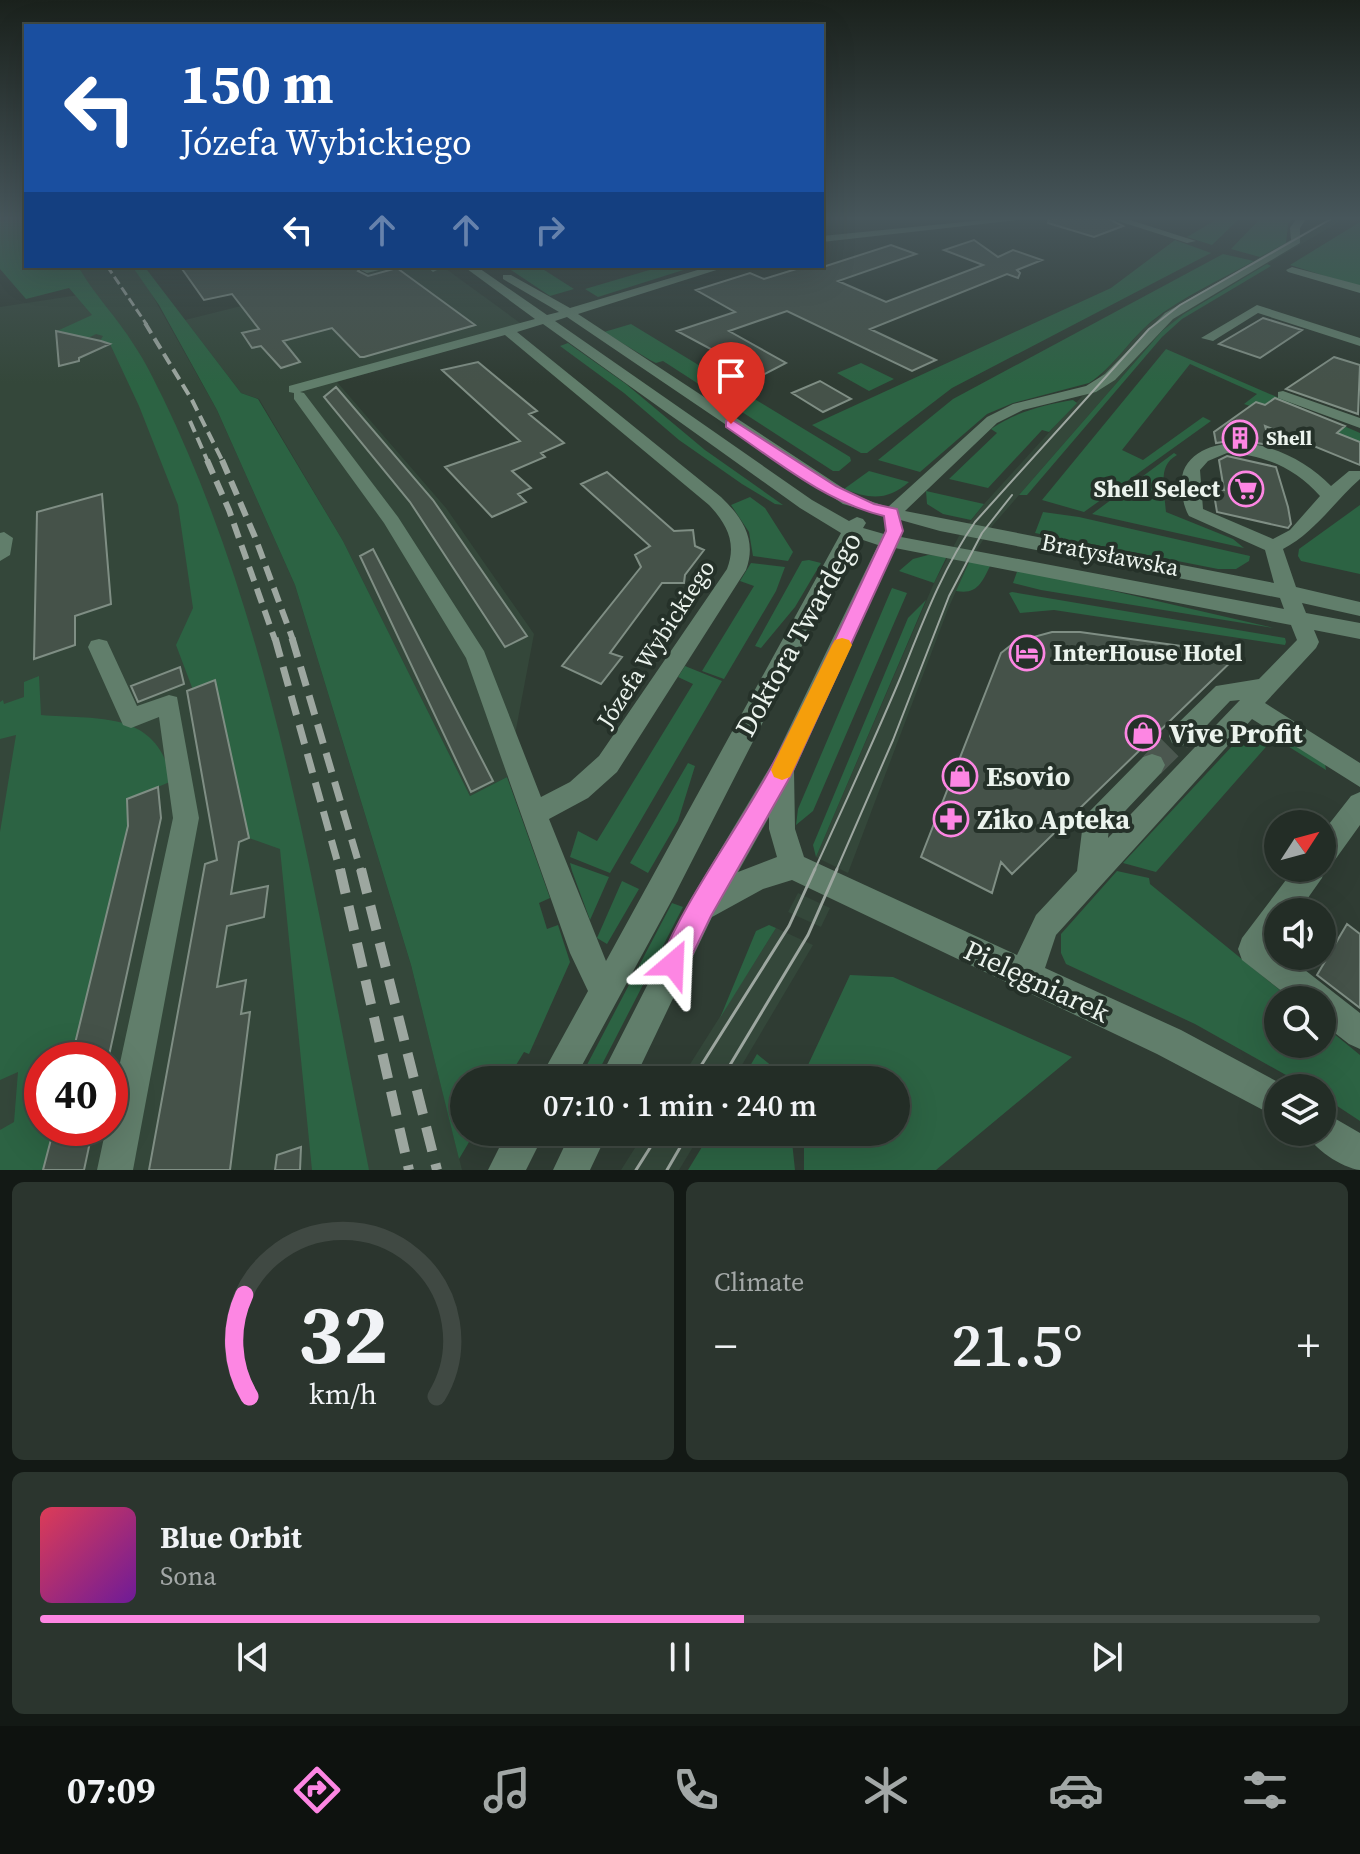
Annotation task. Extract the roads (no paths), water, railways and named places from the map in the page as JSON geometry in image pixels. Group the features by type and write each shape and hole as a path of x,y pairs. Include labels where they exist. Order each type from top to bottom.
{"street":[{"path":"480,274 806,504 850,530"},
{"path":"503,274 830,490 869,508 892,513 984,426 1018,407 1078,394 1096,386 1110,377 1169,316 1241,274"},
{"path":"607,988 591,966 483,672 468,641 383,507 296,392 698,274"},
{"path":"1305,274 1360,289"},
{"path":"1208,338 1257,309 1360,342"},
{"name":"Józefa Wybickiego","path":"507,330 715,501 731,519 742,538 743,548 736,570 608,764 566,799 536,813"},
{"path":"1283,395 1360,423"},
{"path":"1028,976 1038,938 1046,925 1308,642 1273,546 1195,512 1190,471 1197,460 1226,448 1269,453 1296,464 1315,478 1330,496"},
{"path":"1273,546 1297,534 1330,496 1355,475"},
{"name":"Doktora Twardego","path":"564,1066 850,530 872,515 892,513 894,531 891,540 782,770 702,907 623,1066"},
{"name":"Bratysławska","path":"892,513 1287,591 1360,609"},
{"name":"Bratysławska","path":"850,530 1360,631"},
{"path":"99,647 131,718 169,704 186,818 115,1170"},
{"path":"1181,736 1224,692 1257,696 1360,776"},
{"path":"1091,875 1096,823 1152,765"},
{"path":"702,907 757,877 793,866 782,829 782,770"},
{"path":"1336,836 1360,804"},
{"name":"Pielęgniarek","path":"793,866 1169,1042 1264,1093"},
{"path":"1264,934 1253,949 1264,958"},
{"path":"1280,970 1300,986"},
{"path":"1336,1014 1360,1033"},
{"path":"1336,1138 1360,1154"},
{"path":"506,1170 519,1146"},
{"path":"571,1170 583,1146"}],"tunnel":[{"path":"1152,765 1181,736"}],"tram line":[{"path":"814,871 932,600 975,522 1149,329 1180,305 1235,274"},
{"path":"836,871 893,740 949,596 982,533 1012,495"},
{"path":"701,1066 789,926 815,869"},
{"path":"729,1066 808,935 837,869"},
{"path":"636,1170 651,1146"},
{"path":"667,1170 681,1146"}],"railway":[{"path":"112,274 147,325"},
{"path":"145,323 192,400 222,460"},
{"path":"190,421 208,462"},
{"path":"207,460 229,510 275,640"},
{"path":"222,460 255,537 293,640"},
{"path":"275,638 340,871"},
{"path":"292,638 361,871"},
{"path":"340,869 409,1170"},
{"path":"361,869 437,1170"}],"place":[{"name":"Shell","path":"1240,438"},
{"name":"Shell Select","path":"1246,489"},
{"name":"InterHouse Hotel","path":"1027,653"},
{"name":"Vive Profit","path":"1143,733"},
{"name":"Esovio","path":"960,776"},
{"name":"Ziko Apteka","path":"951,819"}]}
